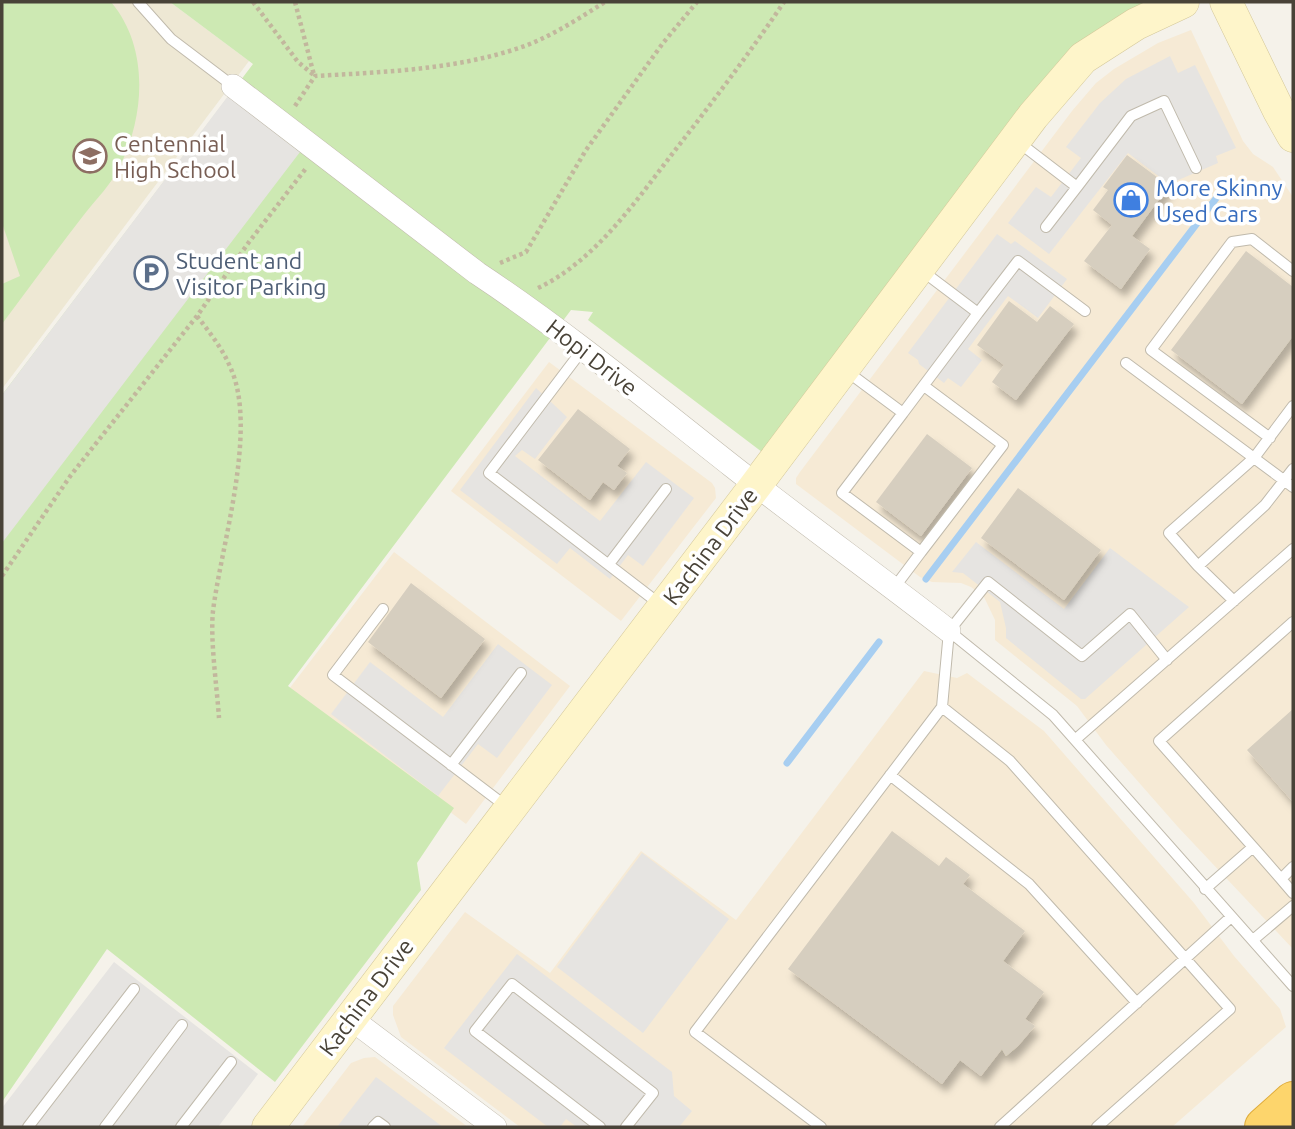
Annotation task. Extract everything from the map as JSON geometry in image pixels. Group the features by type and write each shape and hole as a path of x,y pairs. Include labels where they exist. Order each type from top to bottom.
{"highway":[{"path":"1264,1127 1293,1101"}],"street":[{"name":"Kachina Drive","path":"268,1127 1015,139 1083,58 1136,24 1183,2"},
{"path":"1226,2 1293,136"},
{"name":"Hopi Drive","path":"233,86 477,273 583,349 756,485 949,631"},
{"path":"350,1018 495,1127"}],"lane":[{"path":"138,2 171,39 233,86"},
{"path":"1046,227 1131,116 1164,101 1196,168"},
{"path":"1015,139 1077,187"},
{"path":"1270,438 1151,350 1232,242 1252,239 1293,271"},
{"path":"921,552 842,493 1018,261 1085,311"},
{"path":"919,268 978,313"},
{"path":"583,349 489,473 663,607"},
{"path":"1126,363 1289,484"},
{"path":"843,368 903,413"},
{"path":"894,588 1003,445 924,386"},
{"path":"1234,601 1169,533 1254,458 1293,407"},
{"path":"1198,566 1289,484 1293,469"},
{"path":"609,564 666,489"},
{"path":"1076,739 1293,549"},
{"path":"821,1127 695,1032 942,707 949,631 988,582 1082,656 1130,614 1167,660"},
{"path":"383,609 333,675 510,808"},
{"path":"1293,622 1159,741 1293,893"},
{"path":"949,631 1053,715 1293,986"},
{"path":"452,765 522,673"},
{"path":"942,707 1010,761 1230,1009 1097,1127"},
{"path":"890,775 1029,884 1137,1003"},
{"path":"1205,888 1253,847"},
{"path":"1281,879 1293,867"},
{"path":"1254,940 1293,906"},
{"path":"1000,1127 1231,917"},
{"path":"600,1127 475,1031 512,984 653,1093 626,1127"},
{"path":"28,1127 134,989"},
{"path":"105,1127 182,1025"},
{"path":"181,1127 231,1062"},
{"path":"373,1127 378,1122 385,1127"}],"path":[{"path":"253,2 298,62 315,76 416,70 520,48 569,24 605,2"},
{"path":"283,124 315,76 295,2"},
{"path":"477,273 526,252 586,150 696,2"},
{"path":"516,299 556,279 623,217 759,40 784,2"},
{"path":"2,576 71,475 197,316 249,242 319,151"},
{"path":"197,316 216,340 233,371 241,410 239,465 213,614 219,718"}],"shaded area":[{"name":"Centennial High School","path":"2,2 170,2 249,61 2,389"},
{"path":"1191,30 1243,141 1253,154 1273,167 1293,197 1293,949 1178,827 1106,745 1077,706 995,640 995,620 984,597 961,583 932,582 920,577 796,484 800,472 1072,111 1096,83 1158,43"},
{"path":"1170,56 1178,73 1195,65 1236,148 1216,156 1218,163 1169,184 1128,153 1049,254 1008,223 1036,187 1051,197 1081,158 1066,147 1100,103 1126,79"},
{"name":"Student and Visitor Parking","path":"228,96 300,152 2,543 2,395"},
{"path":"997,234 1011,244 1015,241 1067,279 1038,318 1008,296 968,349 982,360 961,387 948,378 944,383 908,353"},
{"path":"549,362 712,483 715,488 716,498 621,621 451,491"},
{"path":"536,388 567,417 535,459 522,450 515,456 600,521 646,462 694,498 643,566 628,555 610,579 570,548 557,564 460,490"},
{"path":"976,542 1064,609 1110,548 1189,607 1085,699 1081,699 1006,638 1000,602 963,573 952,572"},
{"path":"394,552 570,686 466,824 289,689"},
{"path":"498,644 552,685 497,758 478,744 438,796 331,714 370,662 443,717"},
{"path":"924,671 957,678 967,673 1044,731 1194,903 1234,956 1280,1009 1286,1027 1172,1127 520,1127 401,1037 393,1015 393,1006 465,912 550,973 641,851 736,920"},
{"path":"642,853 729,919 643,1033 557,967"},
{"path":"517,954 672,1072 674,1096 692,1111 679,1127 577,1127 566,1119 560,1127 548,1127 444,1048"},
{"path":"114,962 258,1074 218,1127 2,1127 2,1108"},
{"path":"375,1057 468,1127 302,1127 351,1063"},
{"path":"376,1077 443,1127 337,1127"}],"green space":[{"path":"2,2 111,2 132,39 139,81 135,124 118,171 2,324 2,284 20,276 2,223"},
{"path":"170,2 1180,2 1133,24 762,452 588,320 593,312 571,310 288,686 454,808 417,863 421,890 275,1082 107,949 2,1102 2,395 253,64"}],"building":[{"path":"1127,155 1169,186 1132,236 1150,249 1121,289 1084,261 1112,225 1093,210 1108,190 1103,187"},
{"path":"1246,251 1293,287 1293,336 1242,404 1171,350"},
{"path":"1009,301 1037,322 1050,306 1074,324 1016,400 992,382 1004,365 977,345"},
{"path":"578,409 630,449 617,466 627,473 614,490 603,482 590,500 538,460"},
{"path":"927,434 972,468 921,536 876,502"},
{"path":"1018,488 1101,550 1064,600 981,538"},
{"path":"411,583 485,639 441,698 368,642"},
{"path":"1293,709 1293,802 1247,750"},
{"path":"892,831 939,866 946,857 970,875 963,884 1025,931 1003,961 1044,992 1025,1019 1035,1026 1006,1056 1002,1049 981,1076 960,1060 942,1084 788,969"}],"waterway":[{"path":"926,579 1227,184"},
{"path":"787,763 879,642"}],"place":[{"name":"Centennial High School","path":"90,156"},
{"name":"More Skinny Used Cars","path":"1131,200"},
{"name":"Student and Visitor Parking","path":"151,273"}]}
